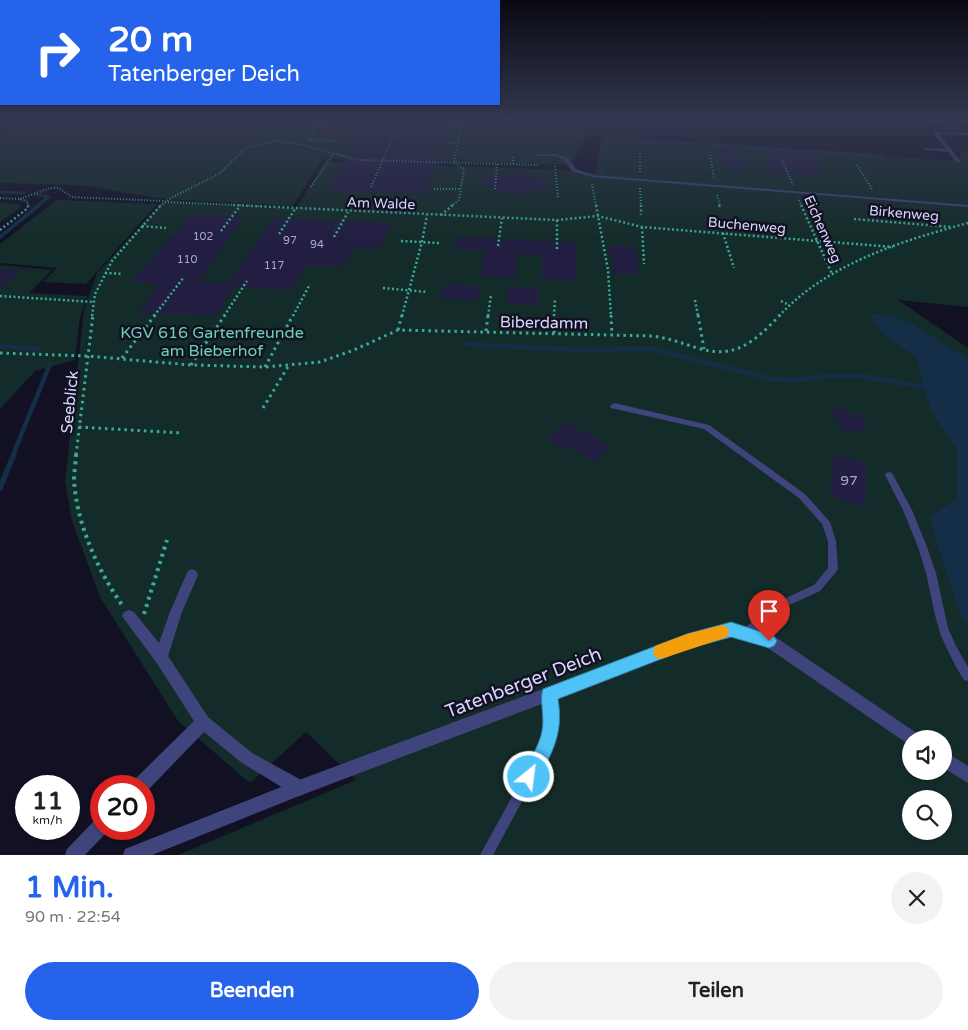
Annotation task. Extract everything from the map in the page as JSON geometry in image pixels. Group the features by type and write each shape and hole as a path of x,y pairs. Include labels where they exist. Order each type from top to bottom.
{"street":[{"path":"162,657 176,612 192,575"},
{"path":"135,619 162,657 203,722 247,758 299,788"},
{"name":"Tatenberger Deich","path":"132,855 299,788 687,642 731,629 769,641 902,732"},
{"path":"151,775 203,722"},
{"path":"952,764 968,775"},
{"path":"74,855 90,838"}],"lane":[{"path":"567,160 574,170 592,176 968,206"},
{"path":"614,406 706,427 802,496 826,522 832,541 833,569 817,588 780,605 745,634"},
{"path":"889,475 904,500 916,526 931,575 942,623 951,648 968,676"},
{"path":"486,855 546,746 552,716 549,694"}],"path":[{"name":"Seeblick","path":"135,619 106,582 79,515 74,479 95,294 112,261 164,202 175,194 204,183 223,172 235,160"},
{"path":"311,187 329,160"},
{"name":"Seeblick","path":"358,160 539,165"},
{"path":"371,187 383,160"},
{"path":"513,160 513,164"},
{"path":"640,160 641,215"},
{"path":"711,160 716,186"},
{"name":"Eichenweg","path":"782,160 832,274"},
{"path":"434,167 436,161"},
{"path":"441,215 459,200 464,169 454,162"},
{"path":"495,189 497,164"},
{"path":"857,165 878,198"},
{"path":"547,166 555,166 558,197"},
{"path":"592,176 608,270 612,334"},
{"name":"Am Walde","path":"20,199 50,188 59,188 72,197 348,212 556,220 598,216"},
{"path":"434,189 461,189"},
{"path":"0,198 20,199 28,202 28,208 0,230"},
{"name":"Am Walde","path":"164,202 182,202"},
{"path":"221,231 240,206"},
{"path":"279,234 295,209"},
{"path":"334,237 348,212"},
{"path":"398,330 410,291 428,214"},
{"name":"Buchenweg","path":"598,216 642,227 895,248"},
{"path":"498,246 502,218"},
{"name":"Birkenweg","path":"854,219 953,227"},
{"path":"556,220 557,249"},
{"name":"Biberdamm","path":"0,353 121,358 191,365 265,367 320,362 354,350 398,330 612,334 666,338 704,350 723,352 744,347 766,332 789,305 832,274 895,248 953,227 968,224"},
{"path":"141,226 166,228"},
{"path":"642,227 644,264"},
{"path":"724,233 734,268"},
{"path":"401,241 439,243"},
{"path":"105,273 123,274"},
{"path":"121,358 184,277"},
{"path":"191,365 247,281"},
{"path":"265,367 310,284"},
{"path":"383,288 427,292"},
{"path":"486,332 491,295"},
{"path":"0,296 94,302"},
{"path":"554,333 555,298"},
{"path":"695,300 704,350"},
{"path":"781,301 789,305"},
{"path":"263,408 290,365"},
{"path":"79,426 181,433"},
{"path":"135,619 167,540"}],"green space":[{"path":"0,160 322,160 293,206 163,199 78,185 0,183"},
{"path":"390,160 573,160 571,165"},
{"name":"KGV 616 Gartenfreunde am Bieberhof","path":"598,160 968,160 968,307 898,300 968,348 968,855 178,855 356,780 306,732 250,783 178,721 100,597 72,521 65,481 84,310 97,273 164,200 296,208 325,162 564,170 595,173"},
{"path":"57,200 157,204 86,284 43,282 57,268 0,263 0,244"},
{"path":"0,202 21,205 19,209 0,222"},
{"path":"0,265 52,270 29,293 87,296 80,317 75,360 35,371 0,409"}],"water":[{"path":"871,315 889,315 913,324 968,359 968,628 961,617 929,517 957,499 957,450 930,408 916,357 883,334"}],"building":[{"path":"344,160 438,160 427,194 327,191"},
{"path":"724,160 742,160 744,170 727,169"},
{"path":"768,160 816,160 823,176 773,172"},
{"path":"518,171 551,184 535,192 530,190 517,197 478,183 497,174 504,177"},
{"path":"191,215 245,216 199,282 229,282 273,218 391,223 380,249 353,248 344,267 306,266 293,290 234,287 215,316 138,312 157,287 154,287 157,284 131,282"},
{"path":"457,237 576,242 576,281 541,279 542,255 518,254 515,278 480,276 485,251 453,249"},
{"path":"609,245 635,246 640,275 613,274"},
{"path":"0,269 22,270 0,289"},
{"path":"445,284 480,286 477,301 440,299"},
{"path":"508,287 539,288 538,305 506,303"},
{"path":"830,407 846,408 848,413 859,413 868,431 842,430"},
{"path":"564,422 610,445 596,462 563,445 561,447 547,440"},
{"path":"834,454 867,464 865,507 830,496"}],"waterway":[{"path":"601,174 603,160"},
{"path":"0,192 24,193"},
{"path":"35,194 49,197 37,206"},
{"path":"0,237 39,205"},
{"path":"465,344 574,350 652,349 771,379 795,380 829,376 861,376 924,387"},
{"path":"0,346 37,349"},
{"path":"13,455 50,364"},
{"path":"0,488 14,454"}],"slow traffic":[{"path":"661,652 722,632"}],"route":[{"path":"529,777 546,746 551,732 552,716 549,694 687,642 731,629 769,641"}]}
